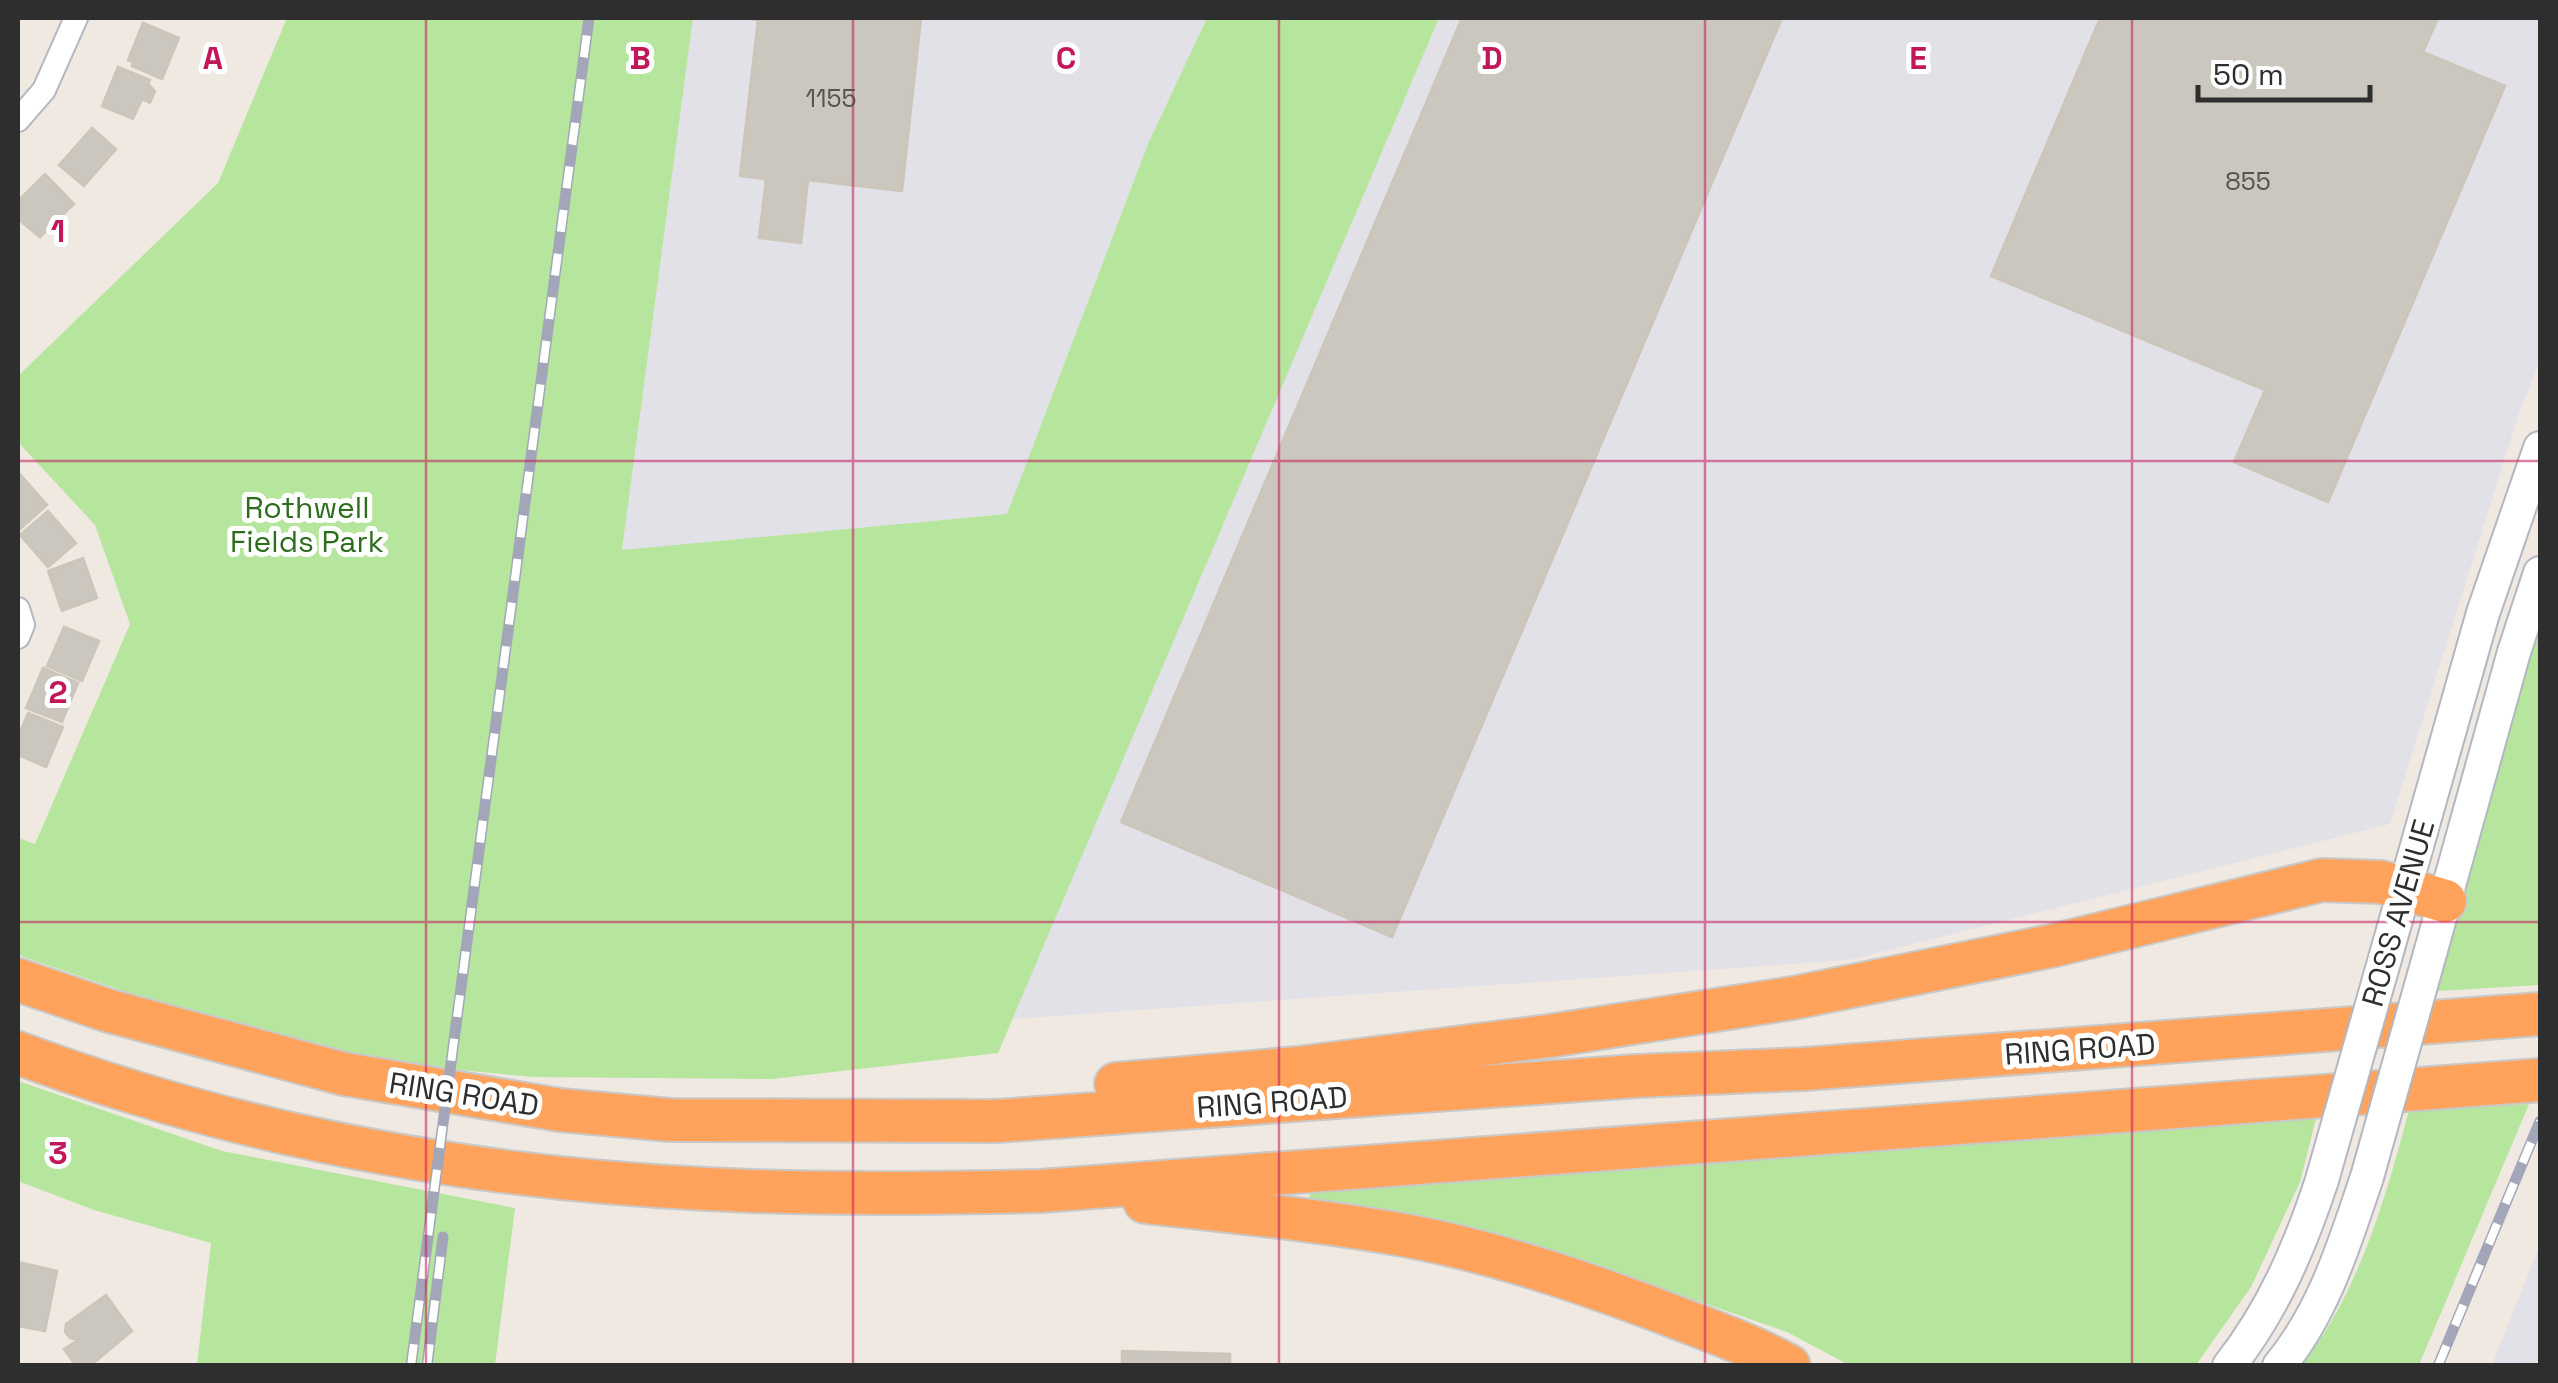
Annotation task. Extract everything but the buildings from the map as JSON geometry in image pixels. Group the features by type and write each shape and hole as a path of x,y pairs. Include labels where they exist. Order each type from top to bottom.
{"highway":[{"path":"777,1120 1046,1090 1298,1068 1549,1036 1793,998 2051,946 2322,880 2381,882 2445,901"},
{"name":"RING ROAD","path":"18,980 106,1010 344,1074 560,1110 670,1120 996,1121 1637,1076 1804,1070 2540,1014"},
{"path":"18,1054 199,1114 302,1138 546,1176 705,1189 875,1194 1040,1190 2540,1080"},
{"path":"1040,1190 1315,1221 1412,1237 1507,1260 1624,1298 1763,1352 1789,1366"}],"main road":[{"name":"ROSS AVENUE","path":"2229,1366 2262,1320 2294,1260 2322,1180 2479,628 2540,448"},
{"name":"ROSS AVENUE","path":"2279,1366 2313,1313 2339,1260 2540,573"}],"street":[{"path":"18,120 44,90 76,18"},
{"path":"18,609 23,625 18,637"}],"shaded area":[{"path":"693,18 1207,18 1148,144 1007,514 622,551"},
{"path":"1439,18 2540,18 2540,361 2519,413 2390,824 1849,960 1012,1019"},
{"path":"2540,1245 2540,1365 2492,1365"}],"green space":[{"name":"Rothwell Fields Park","path":"287,18 693,18 622,550 1007,514 1148,144 1207,18 1439,18 998,1053 772,1079 533,1077 353,1060 161,1004 18,955 18,838 35,844 130,624 95,525 18,442 18,376 218,183"},
{"path":"2540,625 2540,985 2437,991 2526,667"},
{"path":"18,1081 222,1151 515,1208 495,1365 197,1365 211,1243 94,1210 18,1181"},
{"path":"2529,1104 2419,1365 2300,1366 2338,1310 2354,1278 2380,1210 2409,1110"},
{"path":"2318,1111 2300,1182 2251,1287 2196,1365 1849,1365 1787,1332 1539,1246 1380,1208 1308,1204 1311,1186"}],"railway":[{"path":"411,1366 589,18"},
{"path":"2438,1366 2540,1121"},
{"path":"427,1366 443,1237"}]}
